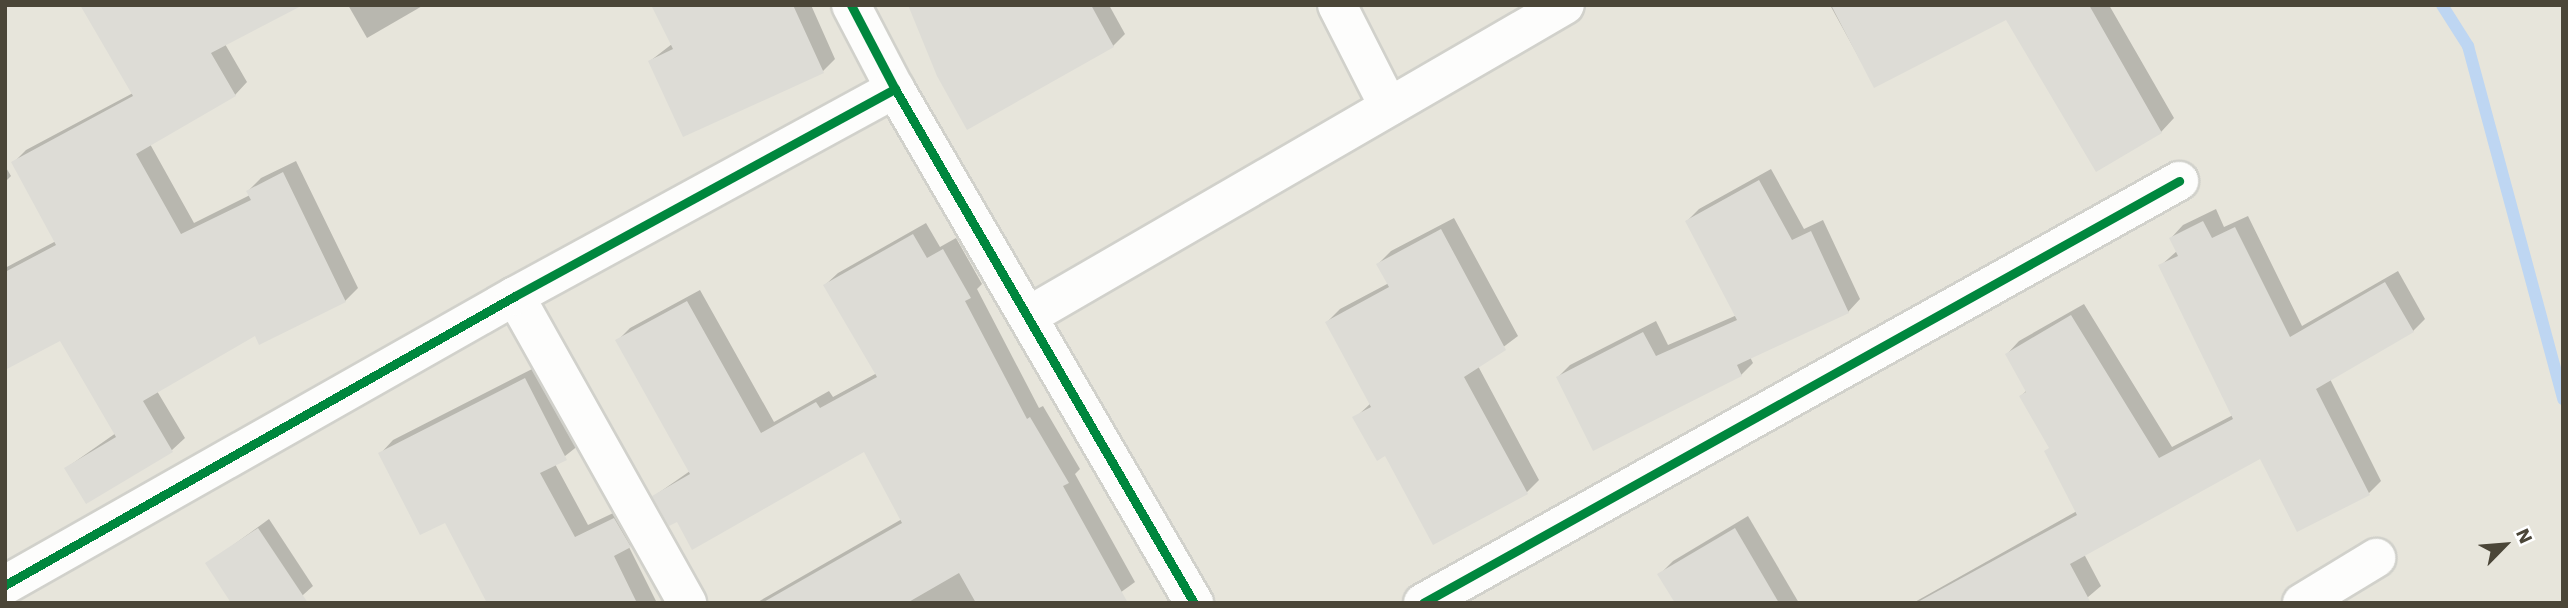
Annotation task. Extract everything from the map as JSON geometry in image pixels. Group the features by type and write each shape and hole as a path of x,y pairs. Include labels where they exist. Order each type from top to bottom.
{"street":[{"path":"851,5 895,89 1030,314 1194,603"},
{"path":"1337,5 1389,107"},
{"path":"1030,314 1565,5"},
{"path":"5,585 515,296 895,89"},
{"path":"1423,603 2179,181"},
{"path":"515,296 687,603"},
{"path":"2302,603 2376,558"}],"shaded area":[{"path":"5,5 2563,5 2563,603 5,603"}],"building":[{"path":"80,5 303,5 211,53 236,96 136,154 181,234 251,200 246,191 283,172 346,302 259,345 255,336 143,401 173,452 86,504 64,468 116,437 60,341 5,370 5,272 56,245 11,162 133,96"},
{"path":"651,5 793,5 824,73 683,137 648,61 673,49"},
{"path":"908,5 1091,5 1114,47 967,130 937,76"},
{"path":"1831,5 2089,5 2162,133 2096,172 2006,20 1874,88"},
{"path":"1759,180 1792,240 1811,231 1849,313 1737,365 1742,376 1593,451 1556,377 1643,332 1656,356 1737,320 1685,221"},
{"path":"2203,221 2212,238 2235,227 2290,337 2385,282 2414,332 2316,389 2370,495 2297,532 2260,459 2070,564 2091,603 1916,603 2077,515 2044,451 2049,448 2019,396 2026,392 2005,354 2071,315 2159,458 2233,419 2158,265 2178,256 2169,238"},
{"path":"1441,229 1506,350 1464,377 1528,494 1433,545 1385,456 1377,461 1352,417 1371,407 1325,322 1389,287 1376,264"},
{"path":"913,234 927,258 943,249 971,298 965,301 1027,419 1030,417 1069,483 1063,486 1128,603 976,603 959,573 907,603 762,603 902,523 864,452 692,550 677,522 669,526 652,496 690,474 615,340 687,301 761,433 816,402 820,408 877,377 823,285"},
{"path":"525,378 567,460 540,473 575,537 614,518 631,547 614,556 637,603 487,603 445,523 420,535 378,453"},
{"path":"258,528 308,603 231,603 205,563"},
{"path":"1735,528 1779,603 1675,603 1657,574"}],"waterway":[{"path":"2442,5 2468,46 2563,399"}],"cycle path":[{"path":"851,5 895,89 1194,603"},
{"path":"5,585 515,296 895,89"},
{"path":"1423,603 2179,181"}]}
